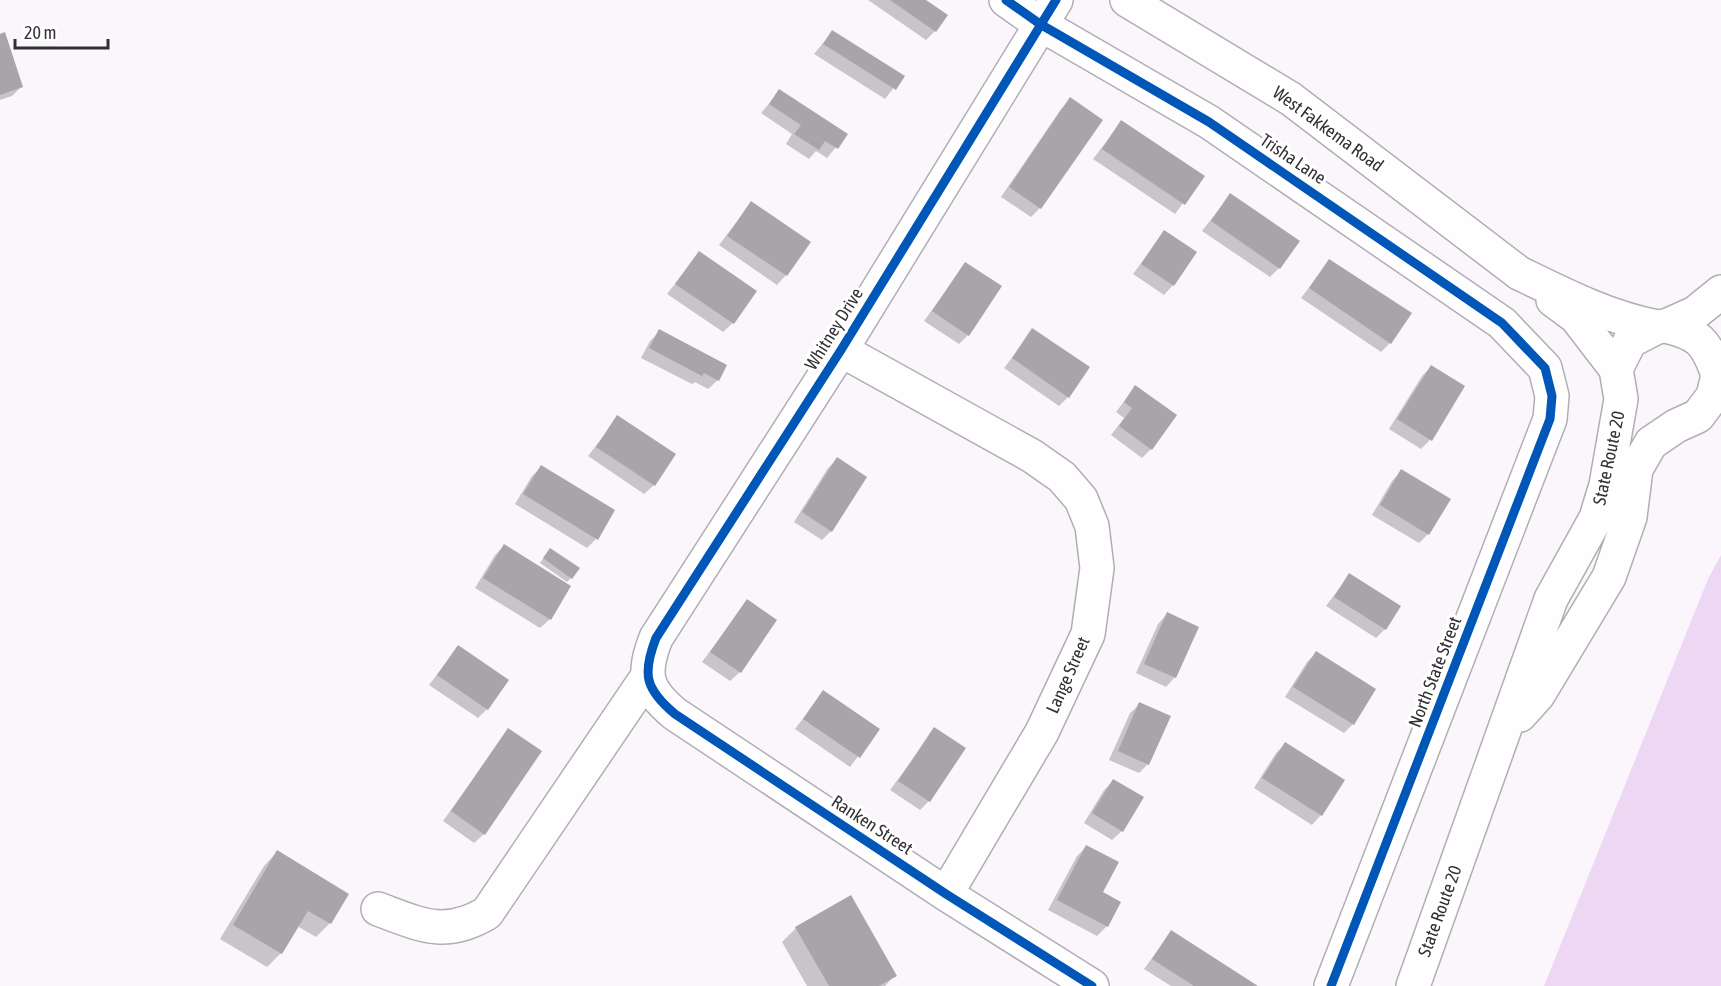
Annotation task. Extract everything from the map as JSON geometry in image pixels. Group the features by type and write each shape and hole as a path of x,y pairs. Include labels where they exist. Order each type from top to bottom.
{"street":[{"name":"Trisha Lane","path":"1006,0 1048,12 1502,323 1545,368"},
{"name":"West Fakkema Road","path":"1127,0 1291,99 1519,273"},
{"name":"Whitney Drive","path":"647,677 648,659 656,638 841,350 1048,12"},
{"path":"1519,273 1591,307 1625,320 1690,332 1709,349 1719,368"},
{"path":"1519,273 1576,317 1619,384 1631,412 1644,422 1660,426 1676,426"},
{"name":"State Route 20","path":"1413,986 1551,599 1596,518 1606,485 1619,384 1630,341 1695,313 1721,292"},
{"name":"Lange Street","path":"841,350 1032,456 1062,477 1081,499 1092,526 1097,568 1088,634 1042,732 946,894"},
{"name":"North State Street","path":"1331,986 1550,419 1552,396 1545,368"},
{"name":"State Route 20","path":"1502,734 1538,695 1609,577 1630,517 1636,469 1651,443 1676,426 1698,416 1713,396 1719,368"},
{"path":"378,909 429,928 446,928 470,923 488,913 647,677"},
{"name":"Ranken Street","path":"647,677 657,699 675,714 946,894 1092,986"}],"shaded area":[{"path":"1721,555 1721,986 1544,986 1708,579"}],"building":[{"path":"890,0 926,0 948,15 936,32"},
{"path":"832,30 905,76 896,90 823,44"},
{"path":"5,32 23,87 0,95 0,34"},
{"path":"779,89 848,134 838,149 825,141 819,150 794,134 801,125 769,104"},
{"path":"1070,97 1103,120 1041,209 1009,187"},
{"path":"1121,120 1205,176 1185,205 1102,149"},
{"path":"1230,193 1300,241 1280,269 1211,221"},
{"path":"751,201 811,242 787,276 727,236"},
{"path":"1164,230 1197,252 1174,286 1141,264"},
{"path":"699,251 757,291 734,324 675,284"},
{"path":"1329,259 1412,313 1391,344 1309,288"},
{"path":"965,262 1002,286 969,336 932,311"},
{"path":"1032,328 1090,367 1069,398 1012,358"},
{"path":"659,329 727,365 719,381 704,373 702,376 649,348"},
{"path":"1431,365 1465,386 1432,441 1397,419"},
{"path":"1135,385 1177,415 1152,450 1119,426 1132,408 1124,402"},
{"path":"617,415 676,454 655,486 596,447"},
{"path":"837,457 867,477 832,532 802,512"},
{"path":"541,465 615,510 598,540 523,494"},
{"path":"1401,469 1451,499 1429,535 1380,505"},
{"path":"504,544 571,586 551,620 483,578"},
{"path":"550,548 580,568 572,579 543,558"},
{"path":"1349,573 1401,606 1386,630 1334,597"},
{"path":"747,599 777,620 741,673 710,652"},
{"path":"1167,612 1199,627 1176,678 1144,664"},
{"path":"458,645 509,680 488,710 437,675"},
{"path":"1316,651 1376,689 1354,725 1293,687"},
{"path":"823,690 880,729 860,758 803,719"},
{"path":"1139,702 1171,716 1149,765 1118,751"},
{"path":"934,727 966,748 930,802 898,781"},
{"path":"508,728 542,751 485,835 451,811"},
{"path":"1285,742 1345,780 1322,816 1262,778"},
{"path":"1113,779 1144,797 1123,832 1092,813"},
{"path":"1086,845 1119,862 1103,892 1121,902 1108,927 1057,900"},
{"path":"277,850 349,894 331,924 308,911 282,954 233,925"},
{"path":"851,895 897,976 879,986 829,986 795,927"},
{"path":"1171,930 1258,986 1194,986 1152,959"}],"cycle path":[{"path":"1006,0 1040,24 1209,122 1502,323 1545,368 1552,396 1550,419 1331,986"},
{"path":"1056,0 841,350 656,638 648,671 649,680 657,697 675,714 946,894 1092,986"}]}
